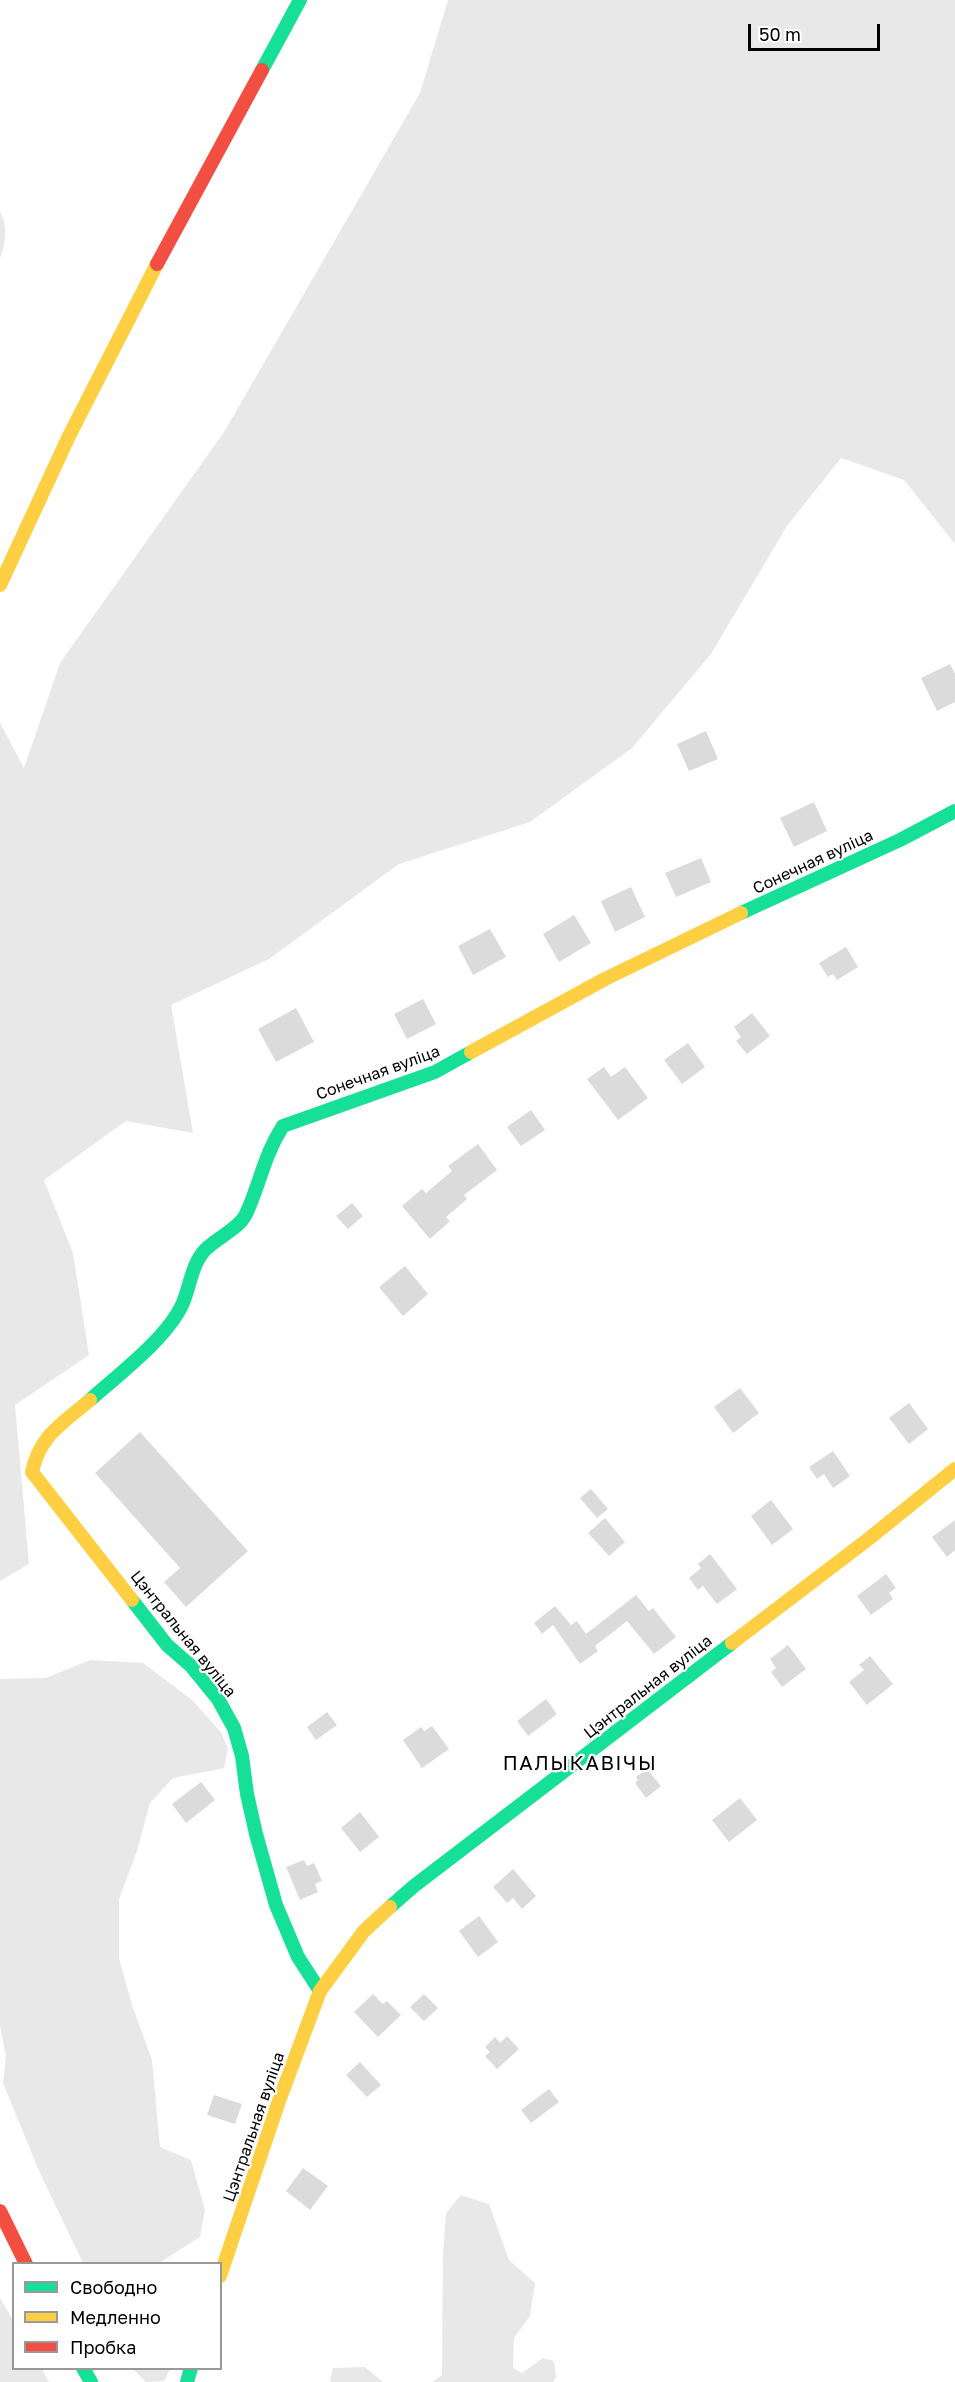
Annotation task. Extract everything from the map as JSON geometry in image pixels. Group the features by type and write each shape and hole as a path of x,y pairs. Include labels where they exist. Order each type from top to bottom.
{"main road":[{"path":"0,585 37,500 146,287 300,0"},
{"name":"Сонечная вуліца","path":"36,1454 47,1437 128,1367 169,1325 182,1305 193,1272 204,1251 245,1217 271,1144 283,1126 435,1072 605,979 900,840 955,811"},
{"name":"Цэнтральная вуліца","path":"36,1454 33,1472 47,1494 126,1590 167,1645 191,1666 218,1699 234,1728 242,1756 254,1824 276,1905 297,1957 320,1990"},
{"name":"Цэнтральная вуліца","path":"222,2270 279,2101 320,1990 364,1930 405,1894 955,1469"},
{"path":"0,2211 25,2262"}],"shaded area":[{"path":"448,0 955,0 955,544 904,480 841,458 787,526 711,654 632,748 530,822 399,864 269,959 171,1005 193,1133 126,1121 44,1180 73,1253 89,1355 15,1405 29,1564 0,1581 0,723 24,768 60,663 224,432 420,93"},
{"path":"0,211 3,216 5,234 0,258"},
{"path":"90,1660 143,1663 192,1700 221,1732 228,1749 224,1768 173,1778 150,1803 137,1851 119,1899 119,1958 132,2005 152,2060 160,2147 191,2160 205,2210 200,2237 161,2262 83,2262 39,2171 3,2083 6,2057 0,2026 0,1679 46,1678"},
{"path":"461,2195 489,2204 509,2260 535,2283 530,2316 514,2338 513,2368 522,2373 543,2358 554,2361 556,2377 553,2382 432,2382 442,2375 443,2253 446,2213"},
{"path":"0,2298 12,2318 12,2370 43,2370 49,2382 0,2382"},
{"path":"365,2367 383,2382 330,2382 333,2368"},
{"path":"134,2370 170,2370 164,2381 146,2382"}],"building":[{"path":"950,664 955,674 955,702 937,711 921,678"},
{"path":"706,731 718,759 689,771 677,744"},
{"path":"814,802 827,831 794,847 780,818"},
{"path":"701,858 711,882 676,897 665,873"},
{"path":"631,887 645,917 615,932 601,901"},
{"path":"574,915 591,943 559,962 543,934"},
{"path":"490,929 506,957 473,975 458,946"},
{"path":"846,947 858,967 837,980 833,974 828,977 819,963"},
{"path":"423,999 436,1024 407,1039 394,1014"},
{"path":"296,1008 314,1042 276,1062 258,1029"},
{"path":"752,1013 770,1036 747,1054 736,1041 741,1037 734,1027"},
{"path":"688,1043 705,1067 682,1084 664,1060"},
{"path":"604,1067 611,1077 625,1067 648,1098 618,1120 587,1079"},
{"path":"531,1110 545,1130 521,1146 507,1127"},
{"path":"478,1144 497,1170 464,1195 467,1199 446,1217 450,1221 430,1239 402,1206 422,1189 426,1193 452,1171 448,1166"},
{"path":"352,1203 363,1216 348,1229 336,1216"},
{"path":"405,1266 428,1294 403,1316 379,1287"},
{"path":"740,1388 759,1413 733,1433 714,1407"},
{"path":"909,1403 928,1429 909,1444 889,1418"},
{"path":"140,1432 248,1551 186,1607 164,1582 180,1568 95,1473"},
{"path":"833,1451 850,1476 833,1488 824,1474 817,1479 809,1467"},
{"path":"591,1489 608,1509 597,1518 580,1498"},
{"path":"771,1500 793,1529 772,1545 751,1516"},
{"path":"605,1518 625,1542 609,1556 588,1533"},
{"path":"955,1520 955,1550 947,1557 932,1537"},
{"path":"710,1554 737,1589 717,1604 703,1586 698,1590 689,1578 701,1568 698,1564"},
{"path":"886,1574 896,1588 889,1593 893,1599 871,1615 857,1596"},
{"path":"636,1595 649,1611 653,1608 676,1637 654,1654 627,1621 595,1646 598,1651 580,1664 553,1625 542,1634 534,1623 555,1606 571,1625 577,1621 586,1634"},
{"path":"788,1645 806,1669 782,1687 771,1672 776,1668 770,1659"},
{"path":"870,1656 893,1684 867,1705 849,1682 864,1670 859,1665"},
{"path":"546,1699 557,1714 528,1736 517,1721"},
{"path":"327,1712 337,1725 316,1740 307,1727"},
{"path":"432,1726 449,1749 422,1768 403,1740 421,1727 424,1731"},
{"path":"647,1769 661,1786 646,1798 635,1783 638,1780 636,1777"},
{"path":"201,1782 215,1800 186,1823 172,1804"},
{"path":"740,1798 757,1820 729,1842 712,1820"},
{"path":"360,1812 379,1837 360,1852 341,1828"},
{"path":"304,1860 307,1866 314,1863 322,1881 315,1884 318,1892 300,1900 286,1867"},
{"path":"513,1869 536,1896 522,1909 513,1898 507,1903 493,1887"},
{"path":"479,1916 498,1942 478,1957 459,1931"},
{"path":"373,1994 383,2004 387,2001 401,2015 378,2037 354,2012"},
{"path":"424,1994 438,2008 424,2021 410,2007"},
{"path":"507,2036 519,2049 497,2069 485,2056 490,2052 485,2047 495,2037 500,2043"},
{"path":"360,2062 381,2085 367,2097 346,2075"},
{"path":"549,2089 559,2102 531,2123 521,2110"},
{"path":"214,2095 242,2104 235,2124 207,2115"},
{"path":"303,2168 328,2186 310,2210 286,2191"}],"traffic: fast":[{"path":"262,70 300,0"},
{"path":"741,913 900,840 955,811"},
{"path":"90,1400 140,1356 175,1318 200,1256 209,1246 233,1229 246,1214 271,1148 283,1126 435,1072 471,1052"},
{"path":"132,1600 167,1645 191,1666 218,1699 234,1728 242,1756 256,1834 276,1905 298,1957 320,1991"},
{"path":"390,1907 414,1886 732,1643"},
{"path":"84,2370 91,2382"},
{"path":"187,2382 190,2370"}],"traffic: slow":[{"path":"0,585 69,436 157,264"},
{"path":"471,1052 605,979 741,913"},
{"path":"90,1400 46,1439 32,1472 132,1600"},
{"path":"732,1643 871,1537 955,1469"},
{"path":"222,2270 279,2101 320,1991 364,1931 390,1907"}],"traffic: jam":[{"path":"157,264 262,70"},
{"path":"0,2211 25,2262"}],"district":[{"name":"ПАЛЫКАВІЧЫ","path":"580,1764"}]}
